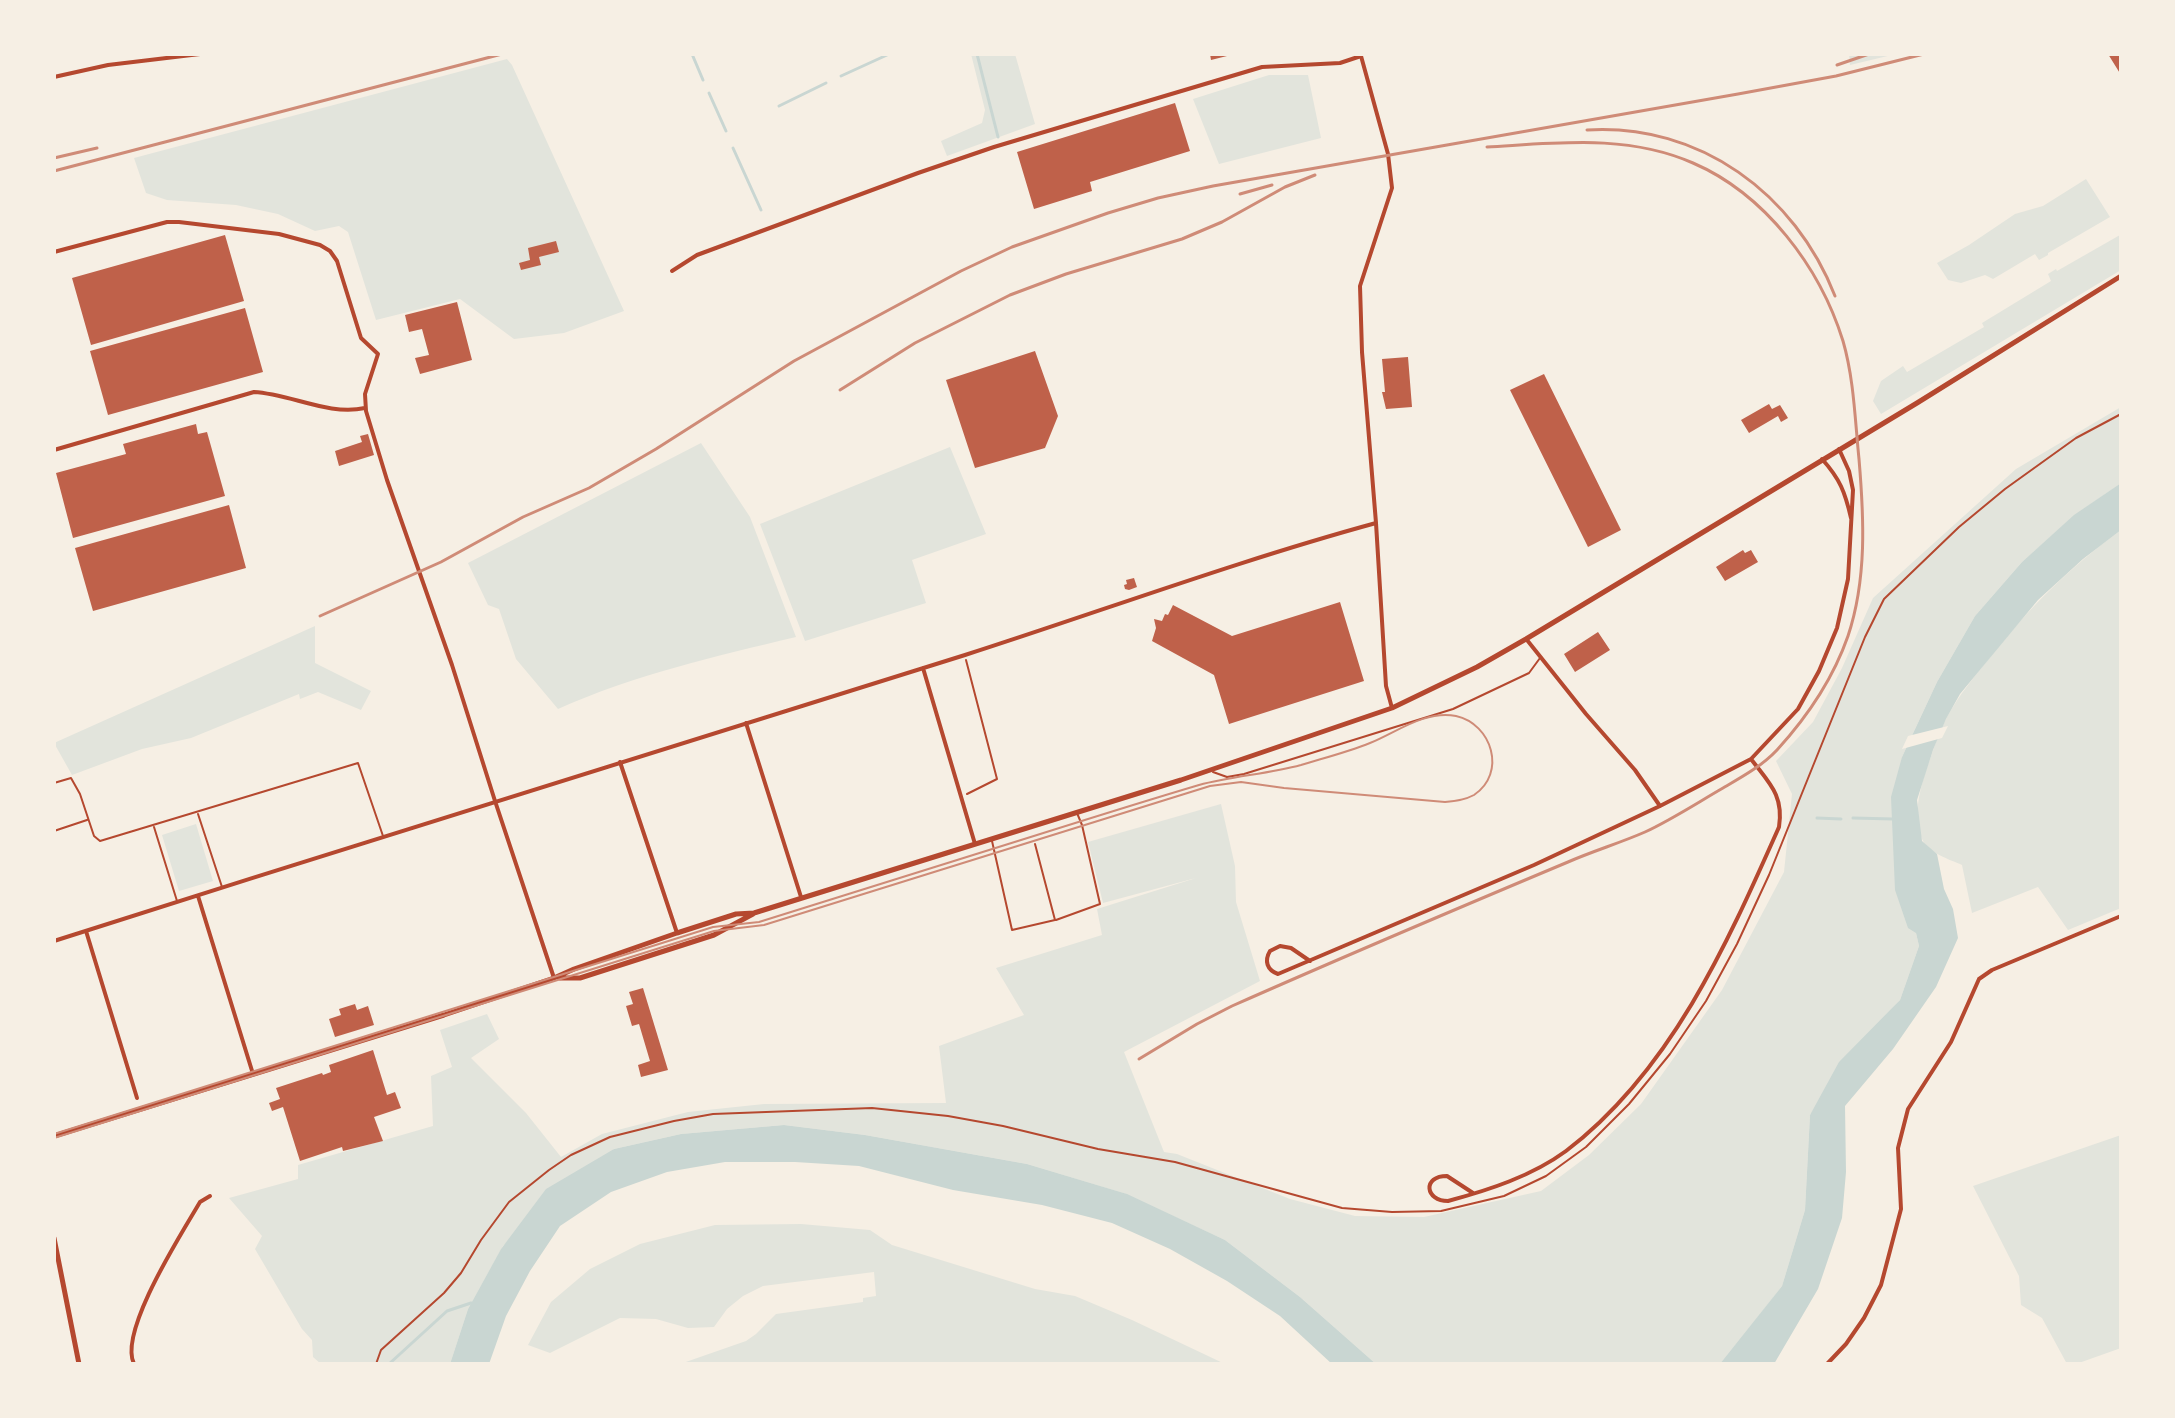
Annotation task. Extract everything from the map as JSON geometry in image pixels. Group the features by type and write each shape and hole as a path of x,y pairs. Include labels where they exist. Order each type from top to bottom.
{"street":[{"path":"54,77 108,65 200,54"},
{"path":"672,271 697,255 994,147 1262,67 1340,63 1362,55 1388,154 1392,188 1360,286 1386,686 1392,708"},
{"path":"54,252 167,222 179,222 279,234 320,245 330,251 337,261 361,338 378,354 365,394 365,408 554,978"},
{"path":"554,978 580,978 714,935 754,913 801,897 1208,771 1392,708 1477,667 1526,639 2121,276"},
{"path":"54,450 254,392 338,409 365,408"},
{"path":"1310,961 1291,948 1280,946 1270,951 1266,960 1269,969 1278,974 1310,961 1534,865 1751,759 1798,709 1819,671 1837,628 1848,579 1853,490 1839,449"},
{"path":"1822,459 1837,476 1846,494 1852,524"},
{"path":"54,941 1376,523"},
{"path":"1526,639 1635,770 1660,806"},
{"path":"923,668 975,844"},
{"path":"746,723 801,897"},
{"path":"1473,1193 1447,1176 1435,1177 1429,1188 1432,1196 1448,1201 1512,1181 1564,1152 1605,1117 1642,1076 1683,1018 1734,925 1779,827 1779,798 1751,759"},
{"path":"620,762 677,933"},
{"path":"198,896 253,1074"},
{"path":"54,1136 554,978 736,914 754,913"},
{"path":"1827,1364 1864,1318 1881,1285 1901,1209 1898,1148 1908,1109 1951,1042 1979,979 1992,970 2121,916"},
{"path":"86,931 137,1098"},
{"path":"134,1364 131,1344 136,1323 200,1202 210,1196"},
{"path":"54,1238 79,1364"}],"lane":[{"path":"1208,771 1227,777 1244,774 1445,712 1529,673 1541,657"},
{"path":"54,783 71,778 80,794 94,836 100,841 358,763 384,837"},
{"path":"991,839 1012,930 1055,920 1100,904 1082,825 1076,812"},
{"path":"198,813 222,887"},
{"path":"54,831 88,820"},
{"path":"154,825 178,902"},
{"path":"1035,844 1055,920"}],"path":[{"path":"376,1364 381,1350 444,1293 461,1273 509,1202 549,1170 571,1155 610,1137 713,1114 872,1108 948,1116 1098,1149 1175,1162 1342,1208 1392,1212 1441,1211 1504,1196 1546,1176 1586,1147 1629,1104 1670,1054 1706,1001 1769,875 1865,637 1884,599 1959,527 2005,489 2076,438 2121,414"},
{"path":"962,797 997,779 965,655"}],"shaded area":[{"path":"971,54 1015,54 1035,124 947,156 941,141 982,123 985,110"},
{"path":"1849,54 1896,54 1850,65"},
{"path":"507,59 624,311 564,333 514,339 460,299 376,320 348,232 339,226 315,231 278,214 236,205 167,200 146,193 134,158"},
{"path":"1269,75 1308,75 1321,138 1219,164 1193,99"},
{"path":"2086,179 2110,217 2048,255 2039,260 2035,254 1993,279 1985,275 1961,283 1948,280 1937,263 2015,214 2043,206"},
{"path":"2120,235 2121,270 1881,414 1873,401 1881,381 1903,366 1907,372 1984,327 1982,323 2051,281 2048,274"},
{"path":"2121,407 2121,483 2074,516 2022,562 1975,616 1937,682 1902,757 1919,946 1900,1000 1810,1115 1805,1210 1782,1286 1722,1364 1376,1364 1300,1297 1225,1240 1123,1193 1027,1164 865,1135 784,1125 681,1134 614,1149 503,1246 468,1309 450,1364 321,1364 313,1357 312,1340 302,1329 255,1249 262,1236 229,1198 298,1179 298,1165 433,1126 431,1076 452,1067 440,1030 487,1014 499,1039 471,1058 526,1113 561,1157 602,1134 688,1112 764,1104 946,1103 939,1046 1024,1015 996,968 1102,935 1097,909 1196,878 1103,903 1088,842 1221,804 1235,866 1236,902 1260,981 1124,1052 1164,1152 1177,1154 1290,1199 1355,1216 1424,1217 1541,1191 1589,1155 1641,1104 1722,990 1784,872 1792,794 1776,761 1813,722 1842,668 1873,598 2016,469"},
{"path":"701,443 750,517 796,637 646,676 558,709 516,659 499,609 488,605 468,563"},
{"path":"950,447 986,534 912,560 926,603 805,641 760,524"},
{"path":"2121,483 2121,530 2038,600 1960,694 1946,719 1917,800 1922,841 1937,854 1958,938 1936,987 1893,1049 1845,1106 1846,1172 1842,1218 1818,1289 1774,1364 1720,1364 1782,1286 1805,1210 1810,1115 1839,1062 1900,1000 1919,946 1916,933 1908,928 1895,890 1891,797 1902,757 1937,682 1975,616 2022,562 2074,515"},
{"path":"2121,530 2121,908 2068,930 2038,887 1972,913 1962,865 1929,848 1919,831 1919,797 1938,737 1962,693 2020,621 2067,574"},
{"path":"315,626 315,663 371,691 361,710 318,692 300,699 299,694 191,738 142,749 72,775 54,743"},
{"path":"196,824 213,881 179,891 162,835"},
{"path":"784,1125 865,1135 1027,1164 1127,1194 1225,1240 1300,1297 1376,1364 1332,1364 1280,1316 1227,1281 1170,1249 1112,1223 1042,1205 953,1190 859,1166 725,1162 667,1172 611,1192 560,1226 530,1271 506,1316 489,1364 450,1364 468,1309 501,1249 546,1189 614,1149 681,1134"},
{"path":"2121,1135 2121,1348 2076,1364 2067,1364 2042,1318 2021,1305 2019,1276 1973,1186"},
{"path":"801,1224 870,1230 892,1245 1035,1289 1075,1296 1225,1364 680,1364 746,1341 776,1314 863,1302 863,1298 876,1296 874,1272 763,1286 727,1309 714,1327 688,1328 656,1319 620,1318 550,1353 528,1345 551,1302 590,1269 640,1244 715,1225"}],"pier":[{"path":"1948,726 1942,738 1902,749 1908,736"}],"building":[{"path":"1210,54 1230,54 1231,55 1211,60"},
{"path":"2108,54 2121,54 2121,75"},
{"path":"1175,103 1190,151 1090,182 1092,191 1034,209 1017,152"},
{"path":"225,235 244,301 91,345 72,278"},
{"path":"556,241 559,252 539,257 541,265 521,270 519,263 530,260 528,248"},
{"path":"457,302 472,360 420,374 415,358 429,355 422,329 409,332 405,315"},
{"path":"245,308 263,372 108,415 90,351"},
{"path":"1035,351 1058,416 1045,448 975,468 946,380"},
{"path":"1408,357 1412,407 1386,409 1382,392 1385,392 1382,359"},
{"path":"1544,374 1621,530 1588,547 1510,390"},
{"path":"1769,404 1772,409 1780,405 1788,418 1781,422 1778,416 1749,433 1741,420"},
{"path":"196,424 198,434 207,432 225,496 73,538 56,473 126,454 123,444"},
{"path":"368,434 374,455 339,466 335,451 362,442 360,436"},
{"path":"229,505 246,568 93,611 75,548"},
{"path":"1743,550 1745,553 1751,550 1758,562 1725,581 1716,567"},
{"path":"1134,578 1137,587 1125,589 1126,580"},
{"path":"1340,602 1364,681 1229,724 1214,675 1152,641 1156,628 1154,619 1162,621 1173,605 1232,636"},
{"path":"1598,632 1610,650 1575,672 1564,654"},
{"path":"643,988 668,1070 641,1077 638,1065 650,1061 639,1024 632,1026 626,1006 633,1004 629,992"},
{"path":"355,1004 357,1010 368,1006 374,1025 335,1037 329,1019 341,1015 339,1009"},
{"path":"373,1050 387,1095 395,1092 401,1108 374,1117 383,1141 343,1151 342,1147 300,1161 283,1107 272,1111 269,1103 280,1099 276,1088 331,1072 329,1065"}],"waterway":[{"path":"692,54 703,80"},
{"path":"977,54 998,137"},
{"path":"841,76 887,55"},
{"path":"779,106 826,83"},
{"path":"709,93 726,131"},
{"path":"733,148 761,210"},
{"path":"1817,818 1841,819"},
{"path":"1853,818 1893,819"},
{"path":"389,1364 447,1311 471,1303"}],"tram line":[{"path":"54,1134 713,927 759,922 1199,785 1289,768 1336,755 1433,716 1456,716 1468,721 1479,729 1491,750 1490,774 1484,786 1464,799 1445,802 1241,782 1210,786 764,925 714,931 54,1138"}],"railway":[{"path":"54,171 502,54"},
{"path":"1837,65 1869,54"},
{"path":"320,616 441,562 523,517 589,488 794,361 961,271 1012,247 1108,213 1213,186 1836,76 1924,54"},
{"path":"1587,130 1628,131 1668,139 1705,153 1738,172 1769,197 1795,226 1817,259 1835,296"},
{"path":"1139,1059 1232,1006 1674,817 1771,756 1799,724 1827,682 1842,652 1854,614 1861,571 1863,526 1854,400 1843,341 1833,313 1804,260 1766,213 1744,193 1693,163 1668,154 1618,144 1487,147"},
{"path":"54,158 97,148"},
{"path":"840,390 915,343 1010,295 1066,274 1182,239 1315,175"},
{"path":"1240,194 1272,185"}]}
